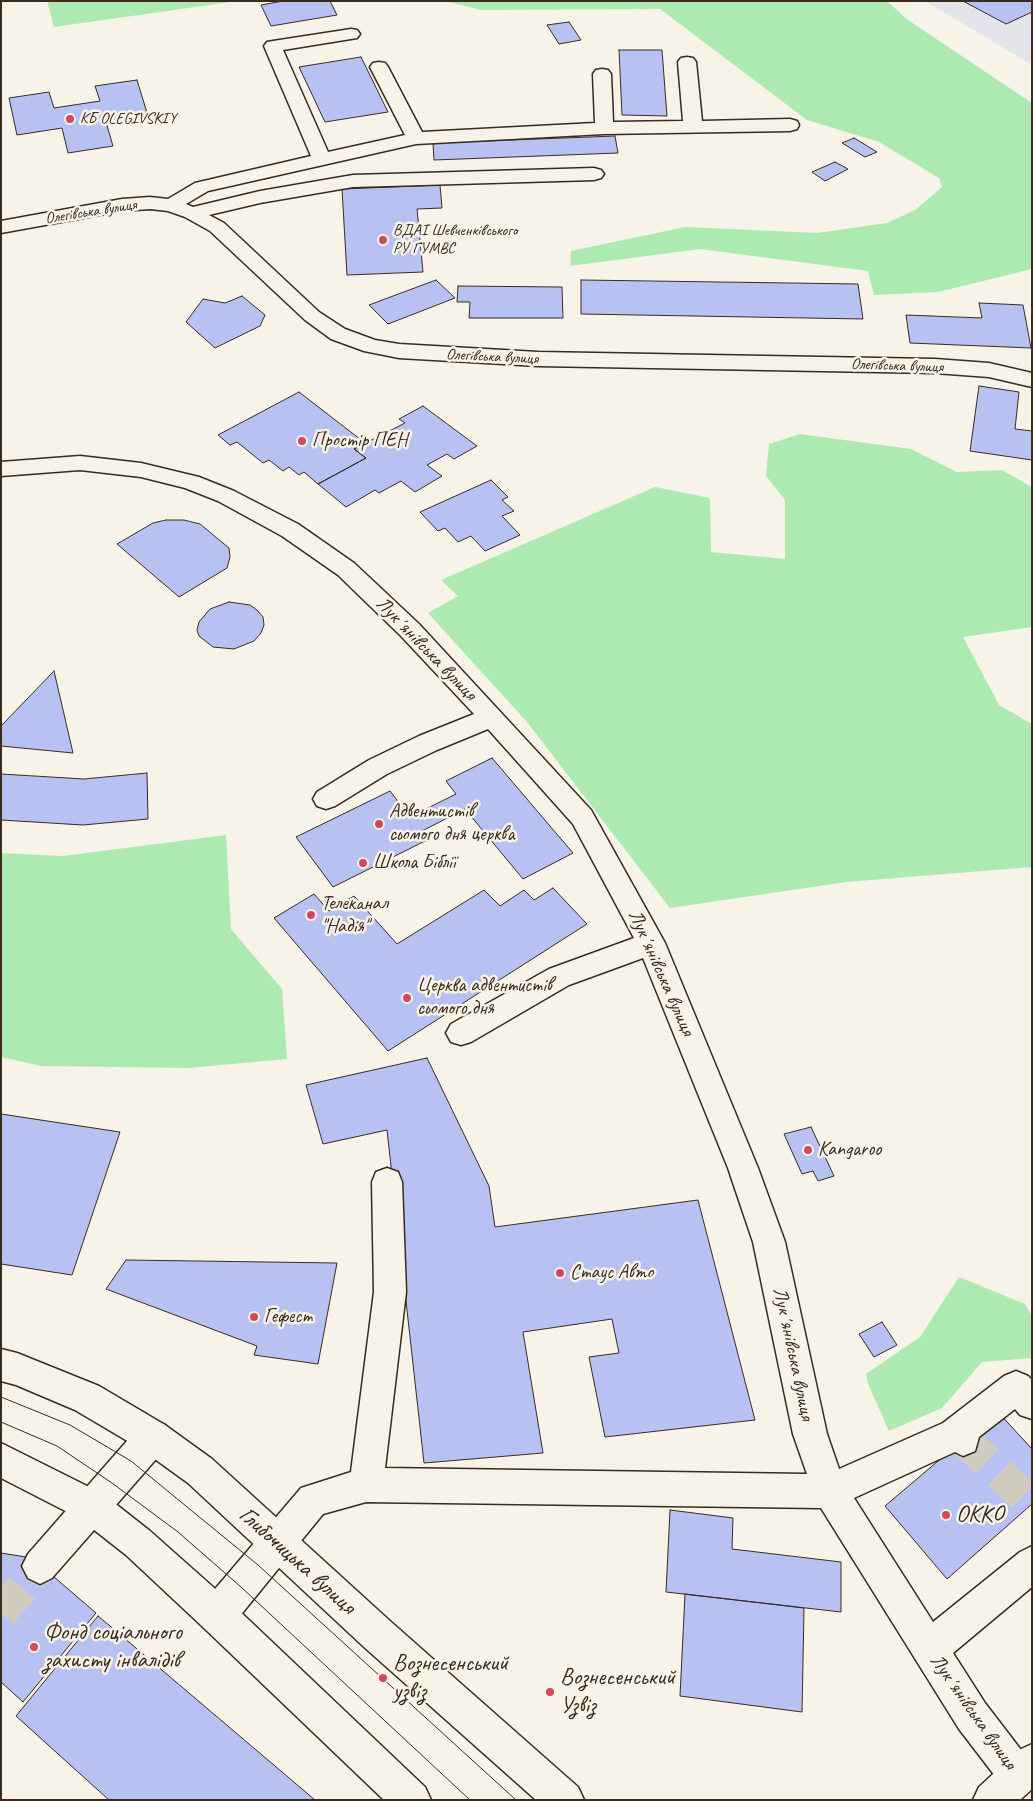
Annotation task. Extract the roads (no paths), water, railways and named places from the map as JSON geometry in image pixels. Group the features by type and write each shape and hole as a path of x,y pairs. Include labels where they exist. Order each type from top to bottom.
{"street":[{"path":"321,158 273,46 351,34"},
{"path":"687,62 693,126"},
{"path":"380,67 416,138"},
{"path":"602,74 604,128"},
{"path":"171,205 202,187 321,158 416,138 604,128 790,125"},
{"path":"192,213 260,197 353,181 594,174"},
{"name":"Олегівська вулиця","path":"1,226 122,205 150,203 171,205 192,213 217,227 238,244 312,316 338,334 372,346 399,351 538,359 935,366 989,370 1032,380"},
{"name":"Лукʼянівська вулиця","path":"1,469 80,463 141,470 191,482 226,496 290,530 346,569 410,630 582,816 651,943 743,1168 769,1242 810,1434 830,1491 1014,1779"},
{"path":"326,799 378,767 428,743 492,717"},
{"path":"461,1033 559,977 651,943"},
{"path":"366,1485 390,1292 387,1182"},
{"name":"Глибочицька вулиця","path":"1,1365 17,1369 87,1398 153,1437 200,1471 377,1634 565,1800"},
{"path":"217,1615 313,1500 366,1485 830,1491 959,1437 1016,1387 1032,1402"},
{"path":"40,1566 153,1437"},
{"path":"1,1460 91,1506 138,1543 217,1615 412,1800"},
{"path":"930,1649 1032,1564"}],"tunnel":[{"path":"963,1439 1032,1504"},
{"path":"1,1613 40,1566"}],"tram line":[{"path":"1,1397 70,1425 131,1461 258,1565 516,1800"},
{"path":"1,1422 57,1446 112,1483 178,1532 241,1587 470,1800"}],"place":[{"name":"КБ OLEGIVSKIY","path":"70,119"},
{"name":"ВДАІ Шевченківського РУ ГУМВС","path":"383,240"},
{"name":"Простір ПЕН","path":"302,441"},
{"name":"Адвентистів сьомого дня церква","path":"379,824"},
{"name":"Школа Біблії","path":"363,863"},
{"name":"Телеканал \"Надія\"","path":"311,915"},
{"name":"Церква адвентистів сьомого дня","path":"407,998"},
{"name":"Kangaroo","path":"808,1150"},
{"name":"Стаус Авто","path":"560,1273"},
{"name":"Гефест","path":"254,1317"},
{"name":"ОККО","path":"946,1515"},
{"name":"Фонд соціального захисту інвалідів","path":"34,1647"},
{"name":"Вознесенський узвіз","path":"383,1678"},
{"name":"Вознесенський Узвіз","path":"550,1692"}]}
